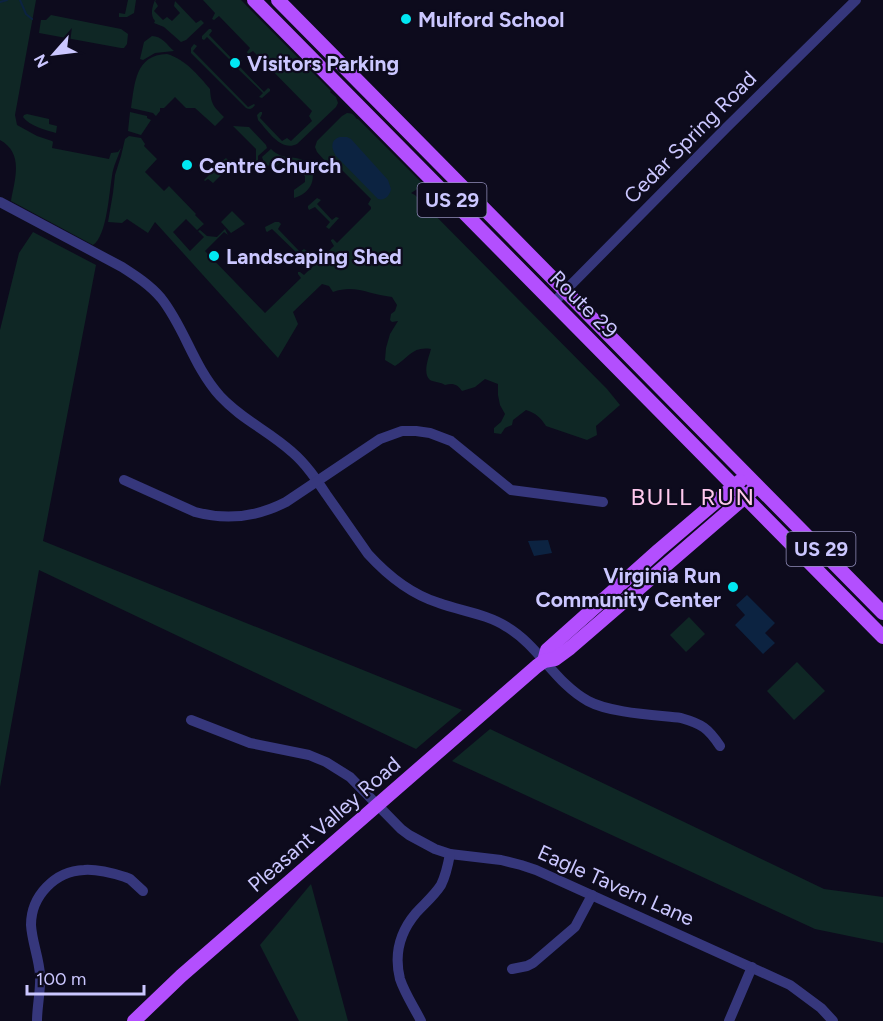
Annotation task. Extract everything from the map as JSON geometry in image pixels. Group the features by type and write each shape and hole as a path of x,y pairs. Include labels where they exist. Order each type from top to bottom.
{"main road":[{"name":"Route 29","path":"254,0 883,638"},
{"name":"Route 29","path":"278,0 883,613"},
{"name":"Pleasant Valley Road","path":"134,1021 181,976 544,661 547,650 659,550 748,475"},
{"name":"Pleasant Valley Road","path":"544,661 555,660 570,648 758,486"}],"street":[{"name":"Cedar Spring Road","path":"553,303 856,0"},
{"path":"0,202 142,280 171,313 199,368 220,396 244,418 292,451 305,464 369,554 390,576 428,599 487,618 507,627 528,643 571,689 588,701 612,709 690,721 707,729 720,746"},
{"path":"124,480 195,512 229,518 251,516 286,502 380,439 402,431 416,431 430,433 451,441 512,490 603,502"},
{"name":"Eagle Tavern Lane","path":"191,720 250,743 309,755 326,762 350,777 392,821 409,835 435,849 450,854 501,860 536,870 790,986 821,1008 833,1021"},
{"path":"421,1021 400,979 399,944 409,922 442,883 450,854"},
{"path":"37,1021 40,975 32,925 34,910 42,892 57,878 68,873 86,870 125,877 143,891"},
{"path":"512,969 533,963 571,931 580,920 592,895"},
{"path":"729,1021 752,967"}],"green space":[{"path":"0,0 36,0 15,115 17,125 52,141 52,148 109,159 111,153 118,152 121,148 113,173 104,224 98,240 93,245 11,201 16,175 15,159 8,145 0,140"},
{"path":"128,0 136,0 134,13 127,17 119,17 119,13 125,14"},
{"path":"155,0 158,6 154,11 163,20 167,17 172,21 180,13 174,6 175,1 196,23 201,20 204,23 181,42 164,27 154,23 152,11"},
{"path":"203,0 241,0 336,97 338,103 336,107 297,144 291,146 280,143 258,120 257,115 262,112 260,118 282,141 287,138 291,141 312,121 309,116 312,111 253,51 248,54 250,48 219,16 212,19 215,13"},
{"path":"51,15 121,29 128,34 127,44 121,48 39,33 41,20 46,20"},
{"path":"209,29 212,31 209,35 236,63 242,60 239,66 264,92 270,89 262,98 259,97 263,93 237,68 232,70 235,65 207,37 202,39"},
{"path":"152,36 162,39 174,51 155,53 143,60 140,59 144,42"},
{"path":"194,44 197,46 193,51 248,107 254,104 253,107 246,108 191,53"},
{"path":"167,54 186,64 210,89 213,104 224,117 215,126 195,108 186,108 175,97 164,108 160,108 156,116 153,113 131,108 138,72 148,59"},
{"path":"130,112 147,116 151,120 141,135 128,131"},
{"path":"347,113 358,119 421,182 427,183 411,193 607,389 620,405 596,426 597,435 587,440 546,426 538,416 526,410 501,434 494,433 494,428 505,414 500,405 498,384 485,379 475,387 462,391 455,385 445,385 430,380 426,369 431,349 415,351 395,366 385,360 390,334 398,321 390,320 397,305 392,297 349,289 333,292 329,286 322,284 293,312 298,324 278,358 155,222 148,233 127,219 122,223 108,222 115,175 125,139 129,136 141,138 144,146 157,159 145,172 164,191 169,186 204,224 197,230 186,219 173,232 190,251 204,237 198,231 200,230 207,236 217,237 225,229 228,235 224,232 205,251 265,313 301,278 298,272 304,275 334,246 331,240 337,243 371,209 368,204 371,199 331,159 325,161 315,147 317,141"},
{"path":"27,114 49,119 49,124 57,126 56,133 30,123 23,117"},
{"path":"233,126 249,127 266,145 267,148 258,156 258,167 256,168 252,163 256,160 256,149"},
{"path":"271,149 285,157 298,158 310,167 313,178 305,193 294,198 294,190 305,182 305,176 292,166 291,168 282,161 275,167 274,165 265,166 262,157"},
{"path":"226,158 228,160 227,169 213,183 208,179 205,181 213,171 219,171 223,167 222,161"},
{"path":"317,198 321,200 317,204 332,220 339,218 329,229 326,227 330,222 315,207 309,210 308,208"},
{"path":"232,211 245,224 231,233 221,222"},
{"path":"275,222 281,224 278,229 300,252 304,249 307,251 298,261 294,259 298,254 272,229 266,231 265,227"},
{"path":"33,232 96,265 43,541 462,710 416,749 39,570 0,787 0,330 19,253"},
{"path":"689,617 705,634 686,652 670,635"},
{"path":"797,662 825,691 794,720 767,691"},
{"path":"490,729 824,889 883,897 883,943 815,929 452,761"},
{"path":"311,884 348,1021 299,1021 260,945"}],"water":[{"path":"340,137 351,139 388,180 391,189 387,197 378,199 336,156 332,145 334,140"},
{"path":"548,540 552,553 534,556 528,541"},
{"path":"747,595 775,623 765,633 775,643 763,654 735,625 745,615 736,605"}],"waterway":[{"path":"0,2 7,0"},
{"path":"20,0 26,14 32,19"}],"place":[{"name":"Mulford School","path":"406,19"},
{"name":"Visitors Parking","path":"235,63"},
{"name":"Centre Church","path":"187,165"},
{"name":"Landscaping Shed","path":"214,256"},
{"name":"Virginia Run Community Center","path":"733,587"}],"district":[{"name":"BULL RUN","path":"693,496"}]}
